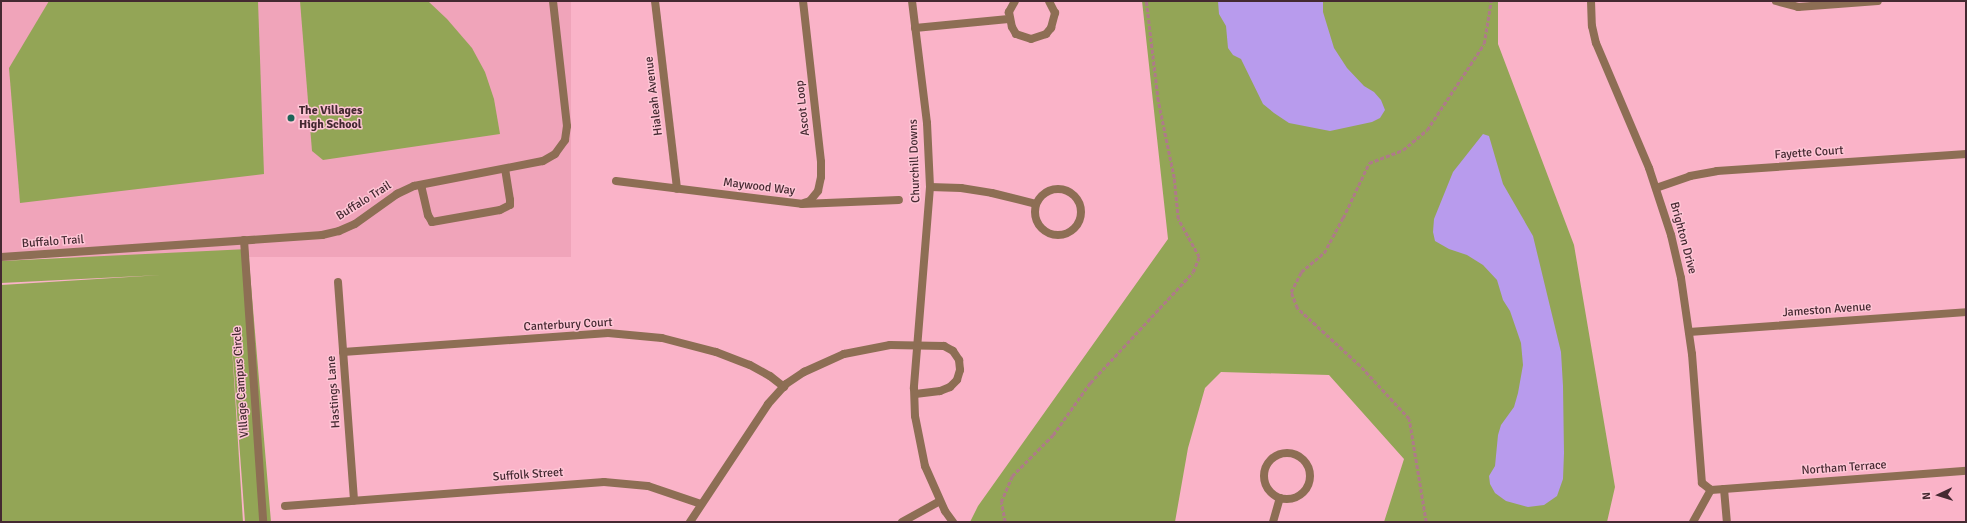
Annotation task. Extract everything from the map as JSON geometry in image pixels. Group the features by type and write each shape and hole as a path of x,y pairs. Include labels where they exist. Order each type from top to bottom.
{"street":[{"name":"Buffalo Trail","path":"1,258 322,235 339,231 355,224 397,194 421,185 543,162 555,154 565,140 567,126 567,112 553,1"},
{"name":"Hialeah Avenue","path":"655,1 676,189"},
{"name":"Ascot Loop","path":"802,204 810,201 818,191 821,177 821,162 803,1"},
{"name":"Churchill Downs","path":"912,1 926,123 930,187 917,345 914,394 915,416 920,448 925,466 940,501 953,522"},
{"path":"1015,1 1009,12 1009,20 1016,34 1031,39 1039,38 1046,34 1054,21 1055,13 1049,1"},
{"name":"Brighton Drive","path":"1591,1 1592,26 1596,43 1649,168 1671,235 1681,278 1689,332 1702,483 1711,490"},
{"path":"1776,1 1798,7 1878,1"},
{"path":"915,28 1009,20"},
{"name":"Fayette Court","path":"1656,188 1690,176 1717,171 1966,154"},
{"path":"421,185 428,215 432,222 471,216 500,210 510,204 505,169"},
{"name":"Maywood Way","path":"616,181 802,204 899,200"},
{"path":"930,187 961,188 992,193 1036,204"},
{"path":"1054,189 1070,192 1080,204 1080,220 1071,231 1058,235 1051,234 1039,225 1035,211 1036,204 1046,192 1054,189"},
{"name":"Village Campus Circle","path":"244,240 262,522"},
{"name":"Hastings Lane","path":"338,282 354,500"},
{"name":"Jameston Avenue","path":"1689,332 1966,312"},
{"name":"Canterbury Court","path":"343,352 608,333 662,338 716,352 750,365 770,376 784,387"},
{"path":"690,522 745,436 768,404 784,387 804,372 844,354 890,345 944,346 953,351 959,360 960,370 957,380 950,387 940,391 914,394"},
{"path":"1284,453 1294,454 1303,460 1309,468 1310,479 1307,488 1300,496 1290,499 1280,498 1271,493 1265,484 1264,474 1268,464 1275,457 1284,453"},
{"name":"Northam Terrace","path":"1724,490 1966,471"},
{"name":"Suffolk Street","path":"285,506 604,482 648,486 701,504"},
{"path":"1694,522 1711,490 1724,490 1727,522"},
{"path":"1273,522 1280,498"},
{"path":"902,522 940,501"}],"path":[{"path":"1006,522 1001,502 1012,476 1053,435 1090,383 1193,272 1199,257 1178,220 1174,178 1158,101 1146,1"},
{"path":"1426,522 1409,419 1360,366 1297,308 1291,292 1301,272 1324,253 1344,218 1369,163 1403,150 1427,130 1484,44 1491,1"}],"shaded area":[{"name":"The Villages High School","path":"1,1 571,1 571,257 1,257"},
{"path":"1218,1 1323,1 1323,12 1334,48 1347,68 1364,86 1374,92 1381,100 1385,110 1380,118 1372,122 1330,131 1289,123 1274,113 1263,104 1241,59 1233,55 1228,48 1226,26 1219,14"},
{"path":"1483,134 1489,136 1503,184 1533,236 1561,352 1563,386 1563,479 1557,496 1544,505 1528,507 1506,501 1495,493 1490,484 1489,476 1495,466 1498,435 1501,425 1514,407 1518,393 1523,365 1521,343 1510,311 1503,300 1497,280 1483,265 1467,255 1449,249 1435,241 1433,232 1434,219 1453,172"}],"green space":[{"path":"49,1 258,1 264,174 20,203 9,68"},
{"path":"300,1 429,2 447,19 472,48 485,72 494,99 500,134 323,160 312,151"},
{"path":"1142,1 1498,1 1498,44 1574,245 1615,487 1607,522 1384,522 1404,459 1329,375 1221,372 1205,388 1188,448 1175,522 970,522 978,506 1168,239"},
{"path":"248,249 271,522 245,522 231,331 243,522 1,522 1,285 161,275 1,283 1,261"}],"place":[{"name":"The Villages High School","path":"291,118"}]}
